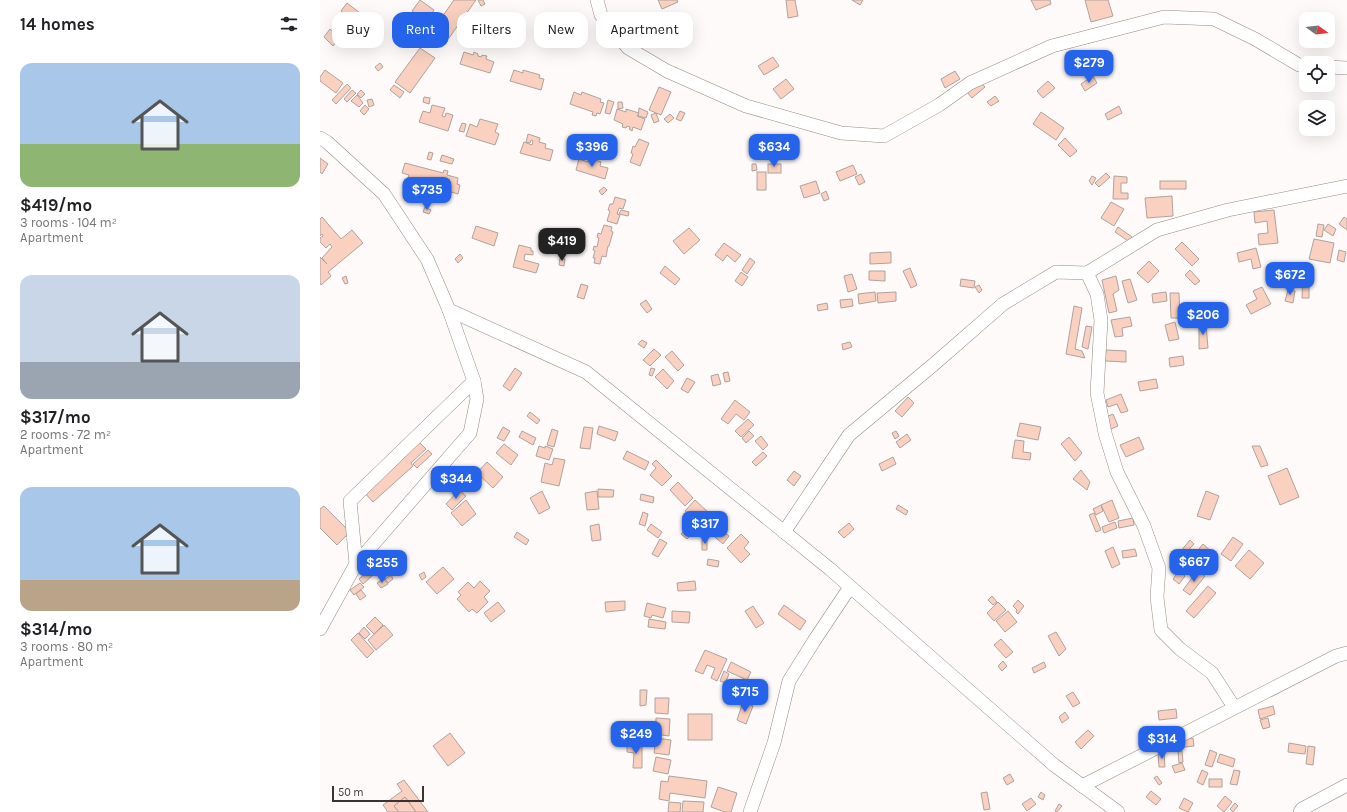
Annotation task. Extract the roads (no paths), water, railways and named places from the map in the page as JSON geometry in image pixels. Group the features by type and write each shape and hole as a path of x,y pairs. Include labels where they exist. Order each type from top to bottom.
{"street":[{"path":"597,0 601,15 628,48 667,71 746,106 842,133 884,136 939,105 970,83 1052,46 1164,17 1214,19 1255,39 1299,65"},
{"path":"1335,67 1347,68"},
{"path":"320,138 327,142 384,194 427,259 449,310 474,381 477,399 470,433 356,564 320,629"},
{"path":"784,532 850,435 933,366 1003,304 1056,272 1087,273 1157,230 1228,210 1347,186"},
{"path":"1087,273 1097,294 1101,320 1097,393 1105,433 1118,472 1144,526 1159,568 1157,597 1161,630 1180,649 1212,673 1234,707"},
{"path":"449,310 586,372 851,588 1054,765 1118,812"},
{"path":"356,564 350,501 474,381"},
{"path":"750,812 774,743 789,681 846,592 851,588"},
{"path":"1082,786 1234,707 1336,656 1347,653"},
{"path":"1300,812 1347,784"}]}
